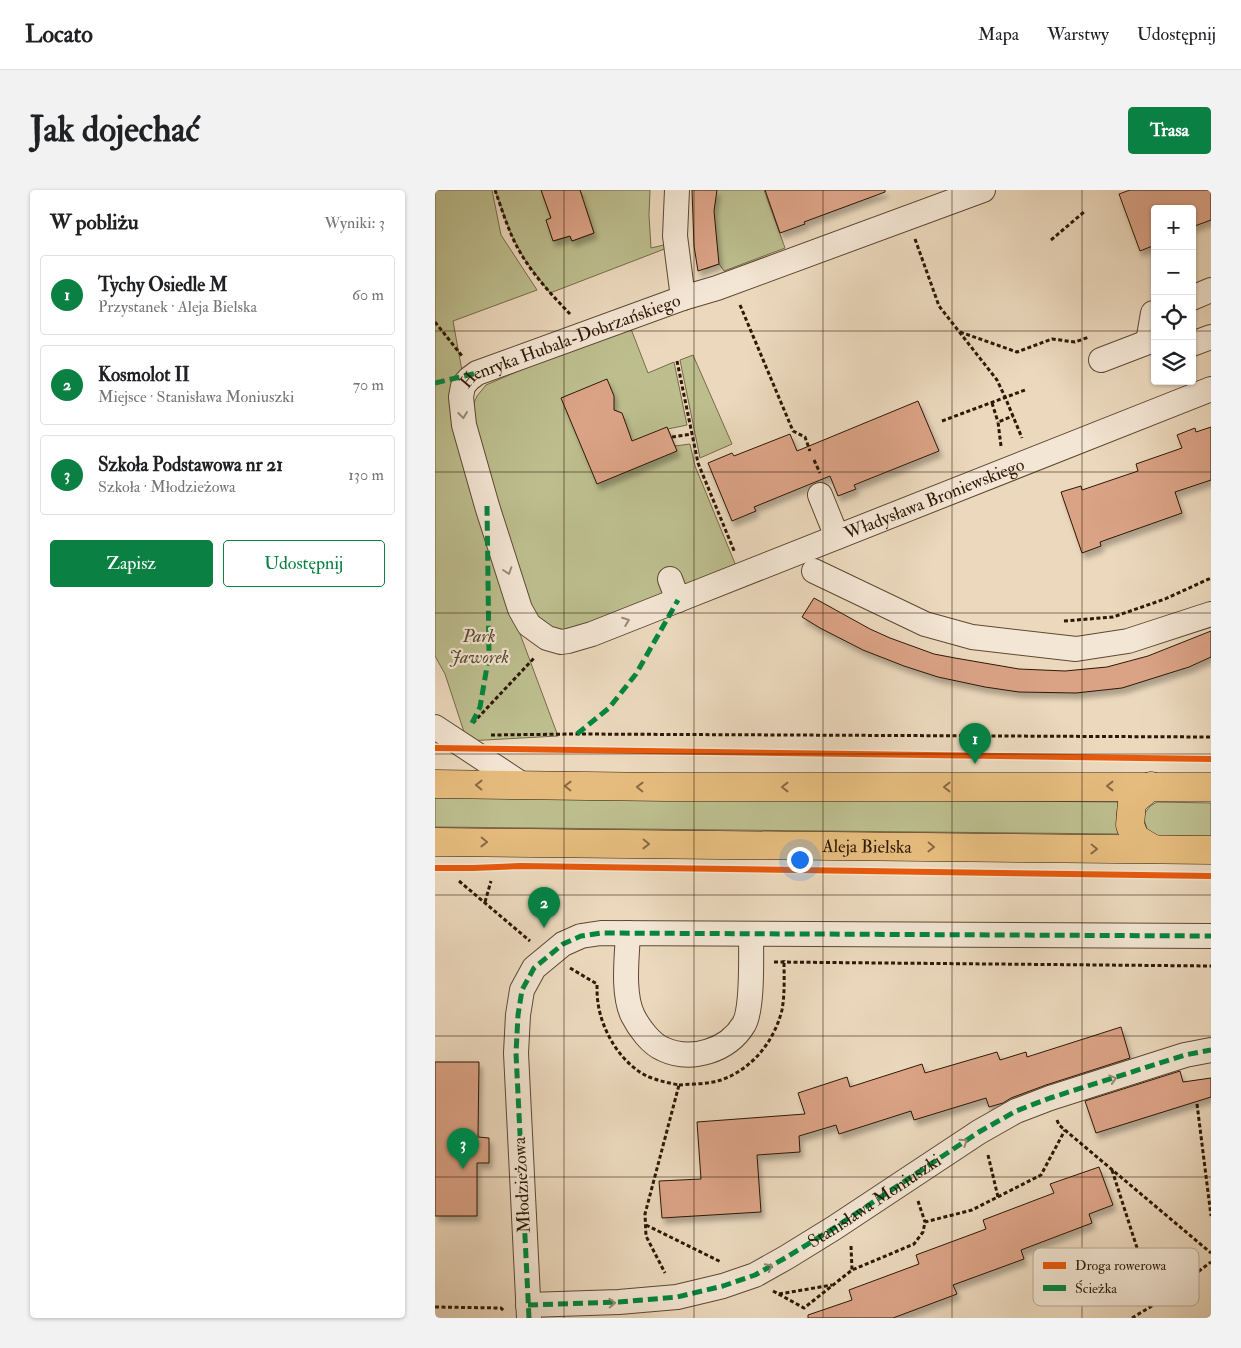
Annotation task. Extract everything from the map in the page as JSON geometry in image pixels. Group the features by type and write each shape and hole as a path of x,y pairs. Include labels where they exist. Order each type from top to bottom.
{"main road":[{"path":"435,784 657,787 1211,786"},
{"path":"1151,786 1132,802 1130,825 1135,838 1153,849"},
{"name":"Aleja Bielska","path":"435,842 1211,850"}],"street":[{"path":"677,190 675,236 683,298"},
{"name":"Henryka Hubala-Dobrzańskiego","path":"552,640 529,625 524,617 493,525 464,425 461,397 463,386 469,379 477,373 587,332 731,283 983,190"},
{"path":"1196,296 1211,290"},
{"path":"1196,343 1211,337"},
{"path":"1101,360 1151,344"},
{"name":"Władysława Broniewskiego","path":"552,640 568,641 592,634 674,590 837,537 1211,389"},
{"path":"820,495 837,537"},
{"path":"814,571 925,624 972,637 1067,648 1128,641 1211,614"},
{"path":"451,732 467,749 523,785"},
{"name":"Młodzieżowa","path":"521,1312 516,1053 518,1016 523,990 534,968 563,944 581,936 601,933 628,933"},
{"path":"751,934 749,1008 745,1023 734,1038 718,1048 699,1054 679,1054 662,1049 644,1033 632,1015 627,991 628,933 1211,936"},
{"name":"Stanisława Moniuszki","path":"521,1312 677,1297 723,1286 755,1275 787,1258 835,1228 982,1130 1016,1111 1050,1098 1185,1055 1211,1050"}],"path":[{"path":"495,190 511,234 525,260 550,293 587,332"},
{"path":"1051,240 1084,212"},
{"path":"907,218 939,306 997,380 1024,444"},
{"path":"731,283 793,431 805,437 810,451"},
{"path":"435,322 477,373"},
{"path":"959,331 1017,352 1052,339 1075,342 1096,335"},
{"path":"1085,333 1087,338"},
{"path":"677,361 699,463 735,555"},
{"path":"942,421 1025,390"},
{"path":"991,402 998,422 1001,452"},
{"path":"998,422 1013,416"},
{"path":"671,438 692,434"},
{"path":"1057,621 1113,617 1165,599 1211,578"},
{"path":"451,732 473,723 552,640"},
{"path":"451,732 1211,737"},
{"path":"459,881 538,948 597,984 597,1003 602,1019 610,1038 623,1056 635,1068 648,1076 679,1085 645,1214 646,1236 677,1297"},
{"path":"485,902 491,881"},
{"path":"751,962 1211,966"},
{"path":"1050,1098 1059,1125 1211,1253"},
{"path":"1197,1104 1211,1216"},
{"path":"982,1130 998,1197"},
{"path":"766,1287 804,1308 852,1270 914,1244 923,1232 925,1222 972,1210 1041,1175 1065,1130"},
{"path":"1112,1170 1137,1248"},
{"path":"646,1225 725,1264"},
{"path":"1199,1271 1211,1262"},
{"path":"779,1294 834,1284"},
{"path":"1132,1318 1152,1306"},
{"path":"435,1307 501,1308 521,1312"}],"green space":[{"name":"Park Jaworek","path":"435,190 492,190 501,235 537,290 453,321 513,615 558,736 467,741 445,674 435,656"},
{"path":"495,190 541,190 551,218 546,220 554,241 570,236 572,241 594,233 585,206 578,200 583,198 580,190 650,190 651,248 668,244 667,248 550,293 525,260 511,234"},
{"path":"706,190 764,190 785,248 724,271 719,264 705,269 702,240"},
{"path":"631,329 648,373 674,362 687,425 668,429 675,446 690,444 695,466 736,566 580,632 551,631 530,610 472,428 471,410 477,396 486,385 528,367"},
{"path":"693,355 732,444 700,458 680,360"},
{"path":"435,796 1119,802 1117,818 1120,834 435,827"},
{"path":"1157,802 1211,803 1211,839 1158,838 1147,829 1143,816 1150,806"}],"building":[{"path":"541,190 580,190 594,233 572,241 570,236 553,241 546,220 551,218"},
{"path":"692,190 717,190 714,211 719,264 698,271 694,246"},
{"path":"765,190 885,190 885,192 804,222 805,224 780,233"},
{"path":"1130,190 1211,190 1211,220 1196,226 1196,205 1151,205 1151,247 1140,251 1119,194"},
{"path":"607,379 614,396 614,410 622,413 632,441 667,427 677,451 597,484 561,398"},
{"path":"918,401 939,451 854,485 856,489 838,496 830,476 754,507 756,511 732,521 708,463 732,453 734,456 790,434 797,451"},
{"path":"1211,427 1211,480 1175,492 1182,513 1100,542 1101,546 1082,553 1061,492 1081,486 1082,490 1138,471 1136,464 1182,448 1177,435 1195,428 1196,432"},
{"path":"814,598 870,629 934,654 1019,669 1065,671 1107,667 1148,656 1211,631 1211,657 1189,667 1122,688 1076,693 1019,692 985,687 938,677 904,666 863,650 820,628 802,617"},
{"path":"1121,1027 1130,1058 1046,1085 1011,1098 1003,1103 989,1107 986,1098 914,1120 911,1111 839,1134 836,1125 799,1136 800,1152 757,1155 761,1212 662,1218 659,1181 701,1179 697,1122 805,1114 798,1093 847,1077 850,1087 922,1064 925,1073 997,1052 1000,1060 1026,1052 1027,1057"},
{"path":"435,1062 479,1062 478,1137 489,1138 489,1163 477,1163 477,1216 435,1216"},
{"path":"1180,1071 1183,1082 1211,1078 1211,1097 1096,1133 1085,1101"},
{"path":"1099,1167 1113,1205 1089,1214 1092,1223 1021,1250 1024,1259 953,1285 957,1294 893,1318 808,1318 808,1315 852,1300 849,1290 919,1264 916,1255 986,1229 983,1220 1054,1193 1050,1184"}],"marked path":[{"path":"435,383 477,373"},
{"path":"472,723 480,707 489,655 487,506"},
{"path":"577,734 609,708 636,674 678,600"},
{"path":"529,1318 516,1053 518,1015 522,990 534,968 563,944 581,936 601,933 1211,936"},
{"path":"528,1305 619,1302 677,1297 723,1286 755,1275 834,1228 979,1132 1016,1111 1050,1098 1185,1055 1211,1050"}],"cycle path":[{"path":"435,748 1211,759"},
{"path":"435,868 520,866 1211,876"}],"place":[{"name":"Tychy Osiedle M","path":"975,764"},
{"name":"Kosmolot II","path":"544,928"},
{"name":"Szkoła Podstawowa nr 21","path":"463,1169"}]}
